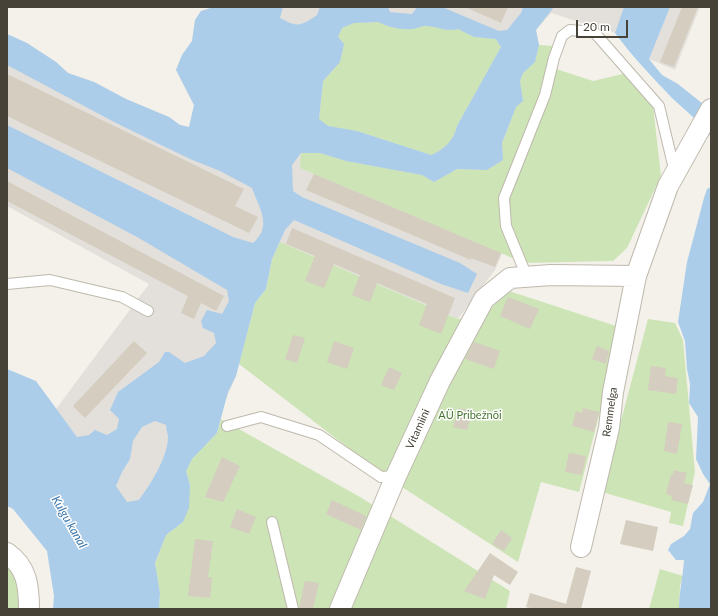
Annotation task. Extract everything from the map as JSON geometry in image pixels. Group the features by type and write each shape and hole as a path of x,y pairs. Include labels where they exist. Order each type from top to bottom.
{"street":[{"name":"Remmelga","path":"581,547 609,428 612,392 636,276 668,186 711,109"},
{"name":"Vitamiini","path":"340,609 396,476 440,381 484,300 510,278 551,275 636,276"},
{"path":"7,553 21,567 26,577 29,587 29,609"}],"lane":[{"path":"527,277 506,226 504,198 545,95 554,58 562,36 570,30 594,32 659,106 675,173"},
{"path":"7,284 50,280 122,297 148,311"},
{"path":"227,426 261,417 320,435 382,477 396,476"},
{"path":"272,522 293,609"}],"shaded area":[{"path":"214,7 700,7 675,70 649,59 615,33 551,13 536,30 539,45 502,254 495,270 458,319 280,242 255,303 236,376 155,563 77,437 56,409 149,284 7,206 7,34 27,43 56,62 68,73 94,82 126,99 169,117 180,125 189,127 194,105 176,70 182,55 192,41 195,20 201,11"}],"green space":[{"path":"378,22 399,29 414,29 426,26 446,30 458,29 474,37 496,39 501,47 457,126 454,136 448,144 431,155 357,131 327,126 319,119 323,81 340,62 344,44 338,37 342,28 354,23"},
{"path":"539,45 553,46 550,67 593,81 627,73 652,97 661,176 627,248 613,261 524,263 300,168 301,153 320,153 346,161 422,175 434,182 457,169 487,170 503,160 502,144 516,107 523,101 520,82 523,73 535,62"},
{"name":"AÜ Pribežnõi","path":"280,242 458,319 486,315 506,290 622,328 579,492 541,482 518,562 385,476 239,364 255,303 266,289 272,259"},
{"path":"648,319 675,323 683,340 695,472 683,526 669,523 671,512 602,492"},
{"path":"221,419 360,497 510,591 506,609 159,609 160,593 155,564 166,535 183,522 190,485 186,471 192,459 217,433"},
{"path":"7,563 17,575 23,609 7,609"},
{"path":"660,569 683,576 680,586 679,609 649,609"}],"water":[{"name":"Kulgu kanal","path":"214,7 283,7 280,18 291,23 299,24 307,22 317,15 320,7 388,7 390,12 412,14 417,7 442,7 499,31 507,30 521,13 523,7 554,7 536,30 539,45 535,62 523,73 520,81 523,101 516,107 502,143 503,160 487,170 457,169 434,182 422,175 346,161 320,153 301,153 292,165 293,191 302,197 460,263 477,274 468,293 441,284 294,220 285,230 272,259 266,289 255,303 236,376 228,392 217,433 192,459 186,471 190,485 189,508 183,522 166,535 155,563 160,593 159,609 53,609 54,596 47,551 13,509 7,506 7,369 36,381 77,437 89,435 95,430 107,435 117,429 119,419 110,410 118,392 159,362 165,352 169,352 185,363 204,356 216,343 214,333 203,328 201,321 207,310 222,314 229,301 227,290 137,237 7,168 7,125 233,237 253,243 259,237 262,230 263,217 252,188 220,171 190,159 116,123 7,65 7,34 27,43 56,62 68,73 94,82 126,99 169,117 180,125 189,127 194,105 176,70 182,55 192,41 195,20 201,11","holes":["378,22 399,29 414,29 426,26 446,30 458,29 474,37 496,39 501,47 457,126 454,136 448,144 431,155 357,131 328,126 319,119 323,81 340,62 344,44 338,37 342,28 354,23","155,421 166,425 168,437 162,462 139,500 127,502 116,486 130,459 133,441 142,427"]},
{"path":"624,7 670,7 649,59 662,75 678,84 703,104 711,114 711,137 698,121 672,98 628,50 615,33"},
{"path":"711,187 711,609 679,609 684,560 676,560 668,550 671,544 684,536 690,529 693,513 703,502 710,484 703,474 696,459 698,417 689,403 690,384 687,369 685,341 678,322 687,262 704,198 707,189"}],"building":[{"path":"465,7 508,7 501,23"},
{"path":"682,7 698,7 674,67 660,62"},
{"path":"7,74 244,189 235,206 258,217 249,233 7,116"},
{"path":"314,174 501,253 495,267 471,258 471,260 306,190"},
{"path":"7,181 224,296 216,311 201,303 194,319 181,313 188,296 7,201"},
{"path":"292,228 455,298 441,334 419,325 427,304 377,283 370,302 352,295 360,275 334,264 324,288 305,281 315,256 286,244"},
{"path":"508,297 539,309 530,329 500,316"},
{"path":"293,335 305,338 297,363 285,359"},
{"path":"134,341 147,353 85,418 73,406"},
{"path":"334,341 354,348 347,369 327,362"},
{"path":"474,342 500,351 494,369 465,359"},
{"path":"597,346 609,351 606,364 592,359"},
{"path":"651,366 666,368 665,376 678,378 676,394 648,390"},
{"path":"389,367 402,373 394,390 381,385"},
{"path":"459,408 472,411 467,430 453,427"},
{"path":"583,408 599,412 594,432 572,426 576,411 582,413"},
{"path":"668,422 682,424 677,454 664,451"},
{"path":"569,453 586,456 582,475 565,472"},
{"path":"222,457 240,466 223,502 205,497"},
{"path":"674,470 687,473 684,483 693,485 688,504 671,500 672,496 666,494 671,474 673,474"},
{"path":"332,500 366,516 361,530 326,514"},
{"path":"237,509 256,517 249,534 230,527"},
{"path":"626,520 658,527 653,551 620,544"},
{"path":"501,530 512,538 504,551 492,544"},
{"path":"195,539 213,541 208,577 212,577 210,598 188,596"},
{"path":"490,553 518,572 510,585 494,575 485,599 464,591"},
{"path":"576,567 591,571 581,609 534,609 526,607 530,593 566,604"},
{"path":"305,581 319,583 313,609 299,609"}]}
